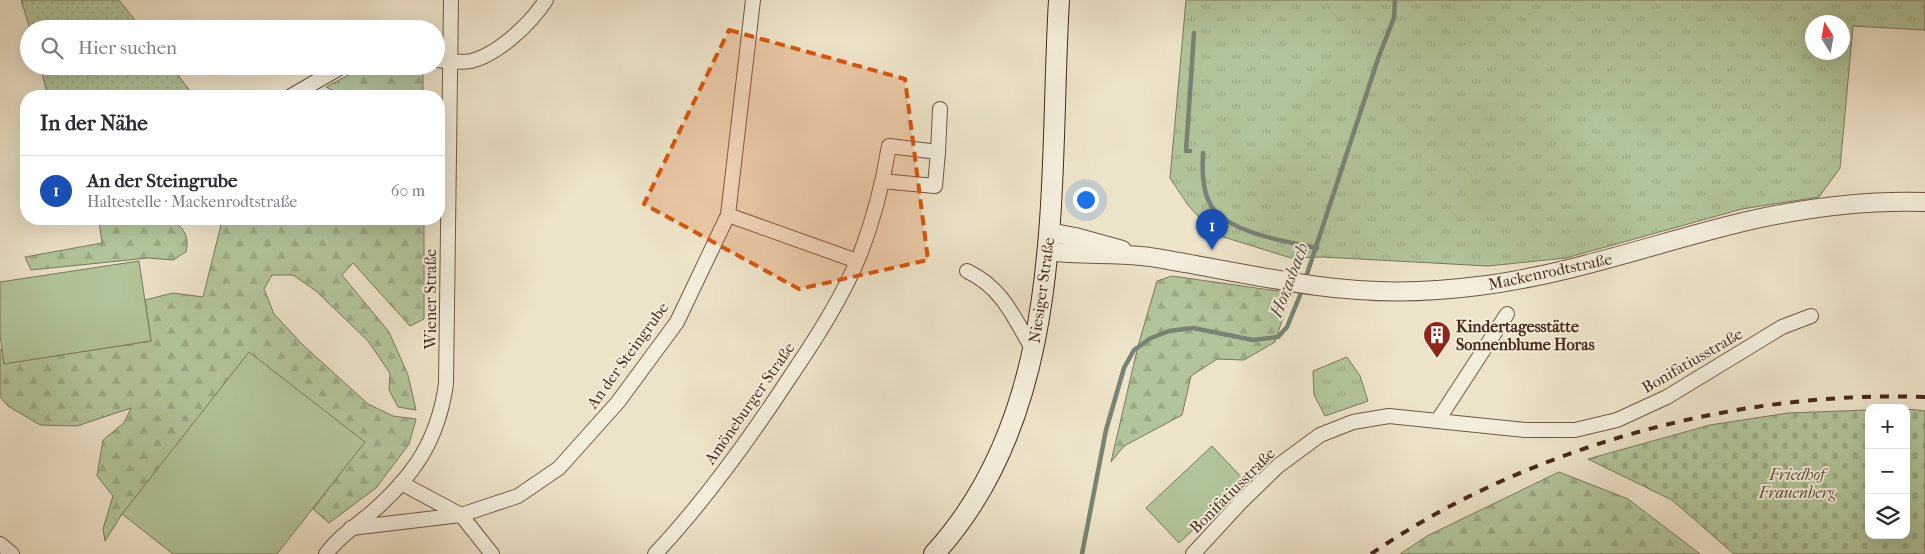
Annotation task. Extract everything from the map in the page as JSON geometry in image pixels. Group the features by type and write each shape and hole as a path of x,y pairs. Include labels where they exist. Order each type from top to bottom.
{"main road":[{"name":"Niesiger Straße","path":"934,554 969,509 991,472 1011,428 1033,350 1052,204 1059,0"}],"street":[{"name":"Wiener Straße","path":"445,44 450,0"},
{"path":"445,61 469,61 485,56 500,48 539,11 546,0"},
{"name":"An der Steingrube","path":"352,528 461,516 518,496 559,468 612,409 677,322 728,215 753,0"},
{"path":"301,90 327,75"},
{"name":"Wiener Straße","path":"443,75 443,90"},
{"path":"882,182 935,186 940,109"},
{"name":"Amöneburger Straße","path":"655,554 677,531 748,440 808,350 845,287 857,261 882,182 889,146 938,152"},
{"name":"Mackenrodtstraße","path":"1048,242 1073,254 1141,256 1320,286 1389,290 1477,286 1575,269 1745,222 1815,208 1857,203 1925,202"},
{"path":"728,215 857,261"},
{"name":"Wiener Straße","path":"326,554 333,544 386,500 402,483 422,457 437,428 443,407 446,384 445,225"},
{"path":"967,270 981,277 993,287 1033,350"},
{"path":"1438,420 1507,314"},
{"name":"Bonifatiusstraße","path":"1193,554 1240,503 1278,466 1320,435 1353,422 1389,416 1548,431 1575,430 1618,420 1668,397 1782,327 1810,316"},
{"path":"402,483 461,516 492,554"},
{"path":"0,544 12,554"}],"highlighted area":[{"path":"729,30 905,79 928,260 799,289 644,204"}],"green space":[{"path":"21,0 119,0 135,20 27,20"},
{"path":"1186,0 1925,0 1925,30 1853,26 1850,59 1850,15 1805,15 1805,60 1850,60 1840,168 1819,197 1742,209 1566,258 1488,266 1322,257 1291,258 1214,234 1188,205 1170,178"},
{"path":"42,75 178,75 189,90 46,90"},
{"path":"348,75 423,75 423,90 332,90 326,87"},
{"path":"100,225 178,225 186,235 187,243 186,252 173,260 148,258 31,270 25,257 102,243"},
{"path":"221,225 424,225 424,319 410,326 353,263 342,275 389,332 408,375 416,410 398,407 389,390 390,373 368,341 316,291 293,275 272,275 264,289 274,314 304,346 368,404 393,416 416,419 409,444 376,488 329,523 313,509 364,442 122,514 105,541 103,529 113,496 97,476 103,440 124,423 131,408 77,426 40,425 8,406 0,397 0,349 3,352 4,363 151,341 145,300 173,293 203,297"},
{"path":"139,261 151,341 4,364 0,335 0,282"},
{"path":"1172,276 1291,293 1275,342 1244,360 1217,359 1191,376 1182,415 1124,446 1111,462 1138,346 1157,281"},
{"path":"249,352 365,442 277,554 173,554 122,514"},
{"path":"1347,357 1360,376 1368,401 1325,416 1314,395 1313,371"},
{"name":"Friedhof Frauenberg","path":"1910,409 1925,411 1925,554 1734,554 1672,500 1588,459 1710,425 1788,413 1865,410 1865,539 1910,539"},
{"path":"1212,446 1245,481 1179,543 1146,508"},
{"path":"1559,472 1628,499 1700,554 1400,554 1427,536"}],"waterway":[{"name":"Horasbach","path":"1305,280 1379,56 1394,18 1395,0"},
{"path":"1190,151 1186,151 1194,33"},
{"path":"1203,153 1205,192 1211,206 1225,220 1264,236 1317,248"},
{"name":"Horasbach","path":"1082,554 1106,430 1124,368 1134,350 1151,338 1169,331 1193,328 1253,340 1278,337 1287,327 1303,288"}],"railway":[{"path":"1371,554 1432,516 1497,483 1565,455 1636,433 1708,415 1781,404 1854,397 1925,397"}],"place":[{"name":"An der Steingrube","path":"1212,250"},
{"name":"Kindertagesstätte Sonnenblume Horas","path":"1437,359"}]}
